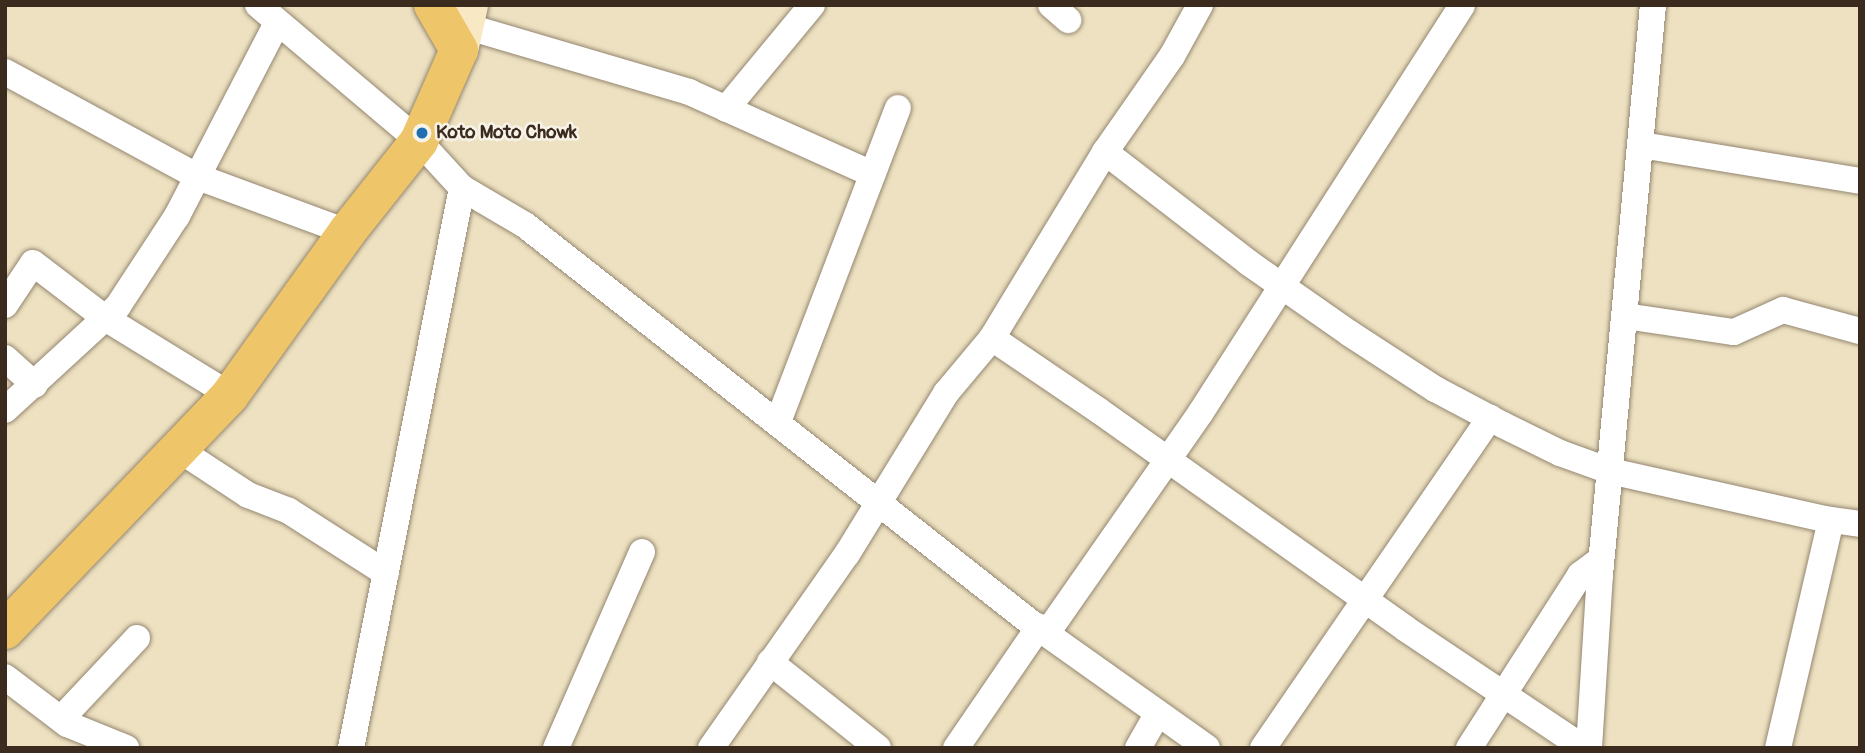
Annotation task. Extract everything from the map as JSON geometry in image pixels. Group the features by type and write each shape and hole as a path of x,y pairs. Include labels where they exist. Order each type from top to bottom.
{"highway":[{"path":"5,630 230,395 347,232 419,141 457,22"}],"street":[{"path":"726,109 812,5"},
{"path":"710,748 880,502 946,393 992,338 1105,152 1172,56 1200,5"},
{"path":"956,748 1168,459 1283,286 1462,5"},
{"path":"1589,748 1601,559 1653,5"},
{"path":"5,410 118,306 177,216 198,177 267,14 419,141 462,188 525,225 1043,631 1207,748"},
{"path":"457,22 689,93 872,174"},
{"path":"5,72 198,177 347,232"},
{"path":"778,422 898,108"},
{"path":"1641,145 1860,181"},
{"path":"1105,152 1283,286 1435,389 1560,453 1610,471 1831,520 1860,524"},
{"path":"351,748 462,188"},
{"path":"5,305 33,263 104,318 230,395"},
{"path":"1625,316 1734,332 1783,310 1860,331"},
{"path":"992,338 1168,459 1365,600 1584,748"},
{"path":"5,358 35,385"},
{"path":"1263,748 1490,418"},
{"path":"178,449 247,495 289,511 386,573"},
{"path":"1778,748 1831,520"},
{"path":"556,748 642,552"},
{"path":"1469,748 1580,575 1601,559"},
{"path":"61,719 137,638"},
{"path":"770,662 878,748"},
{"path":"5,677 61,719 125,748"},
{"path":"1138,748 1158,713"}],"place":[{"name":"Koto Moto Chowk","path":"422,133"}]}
